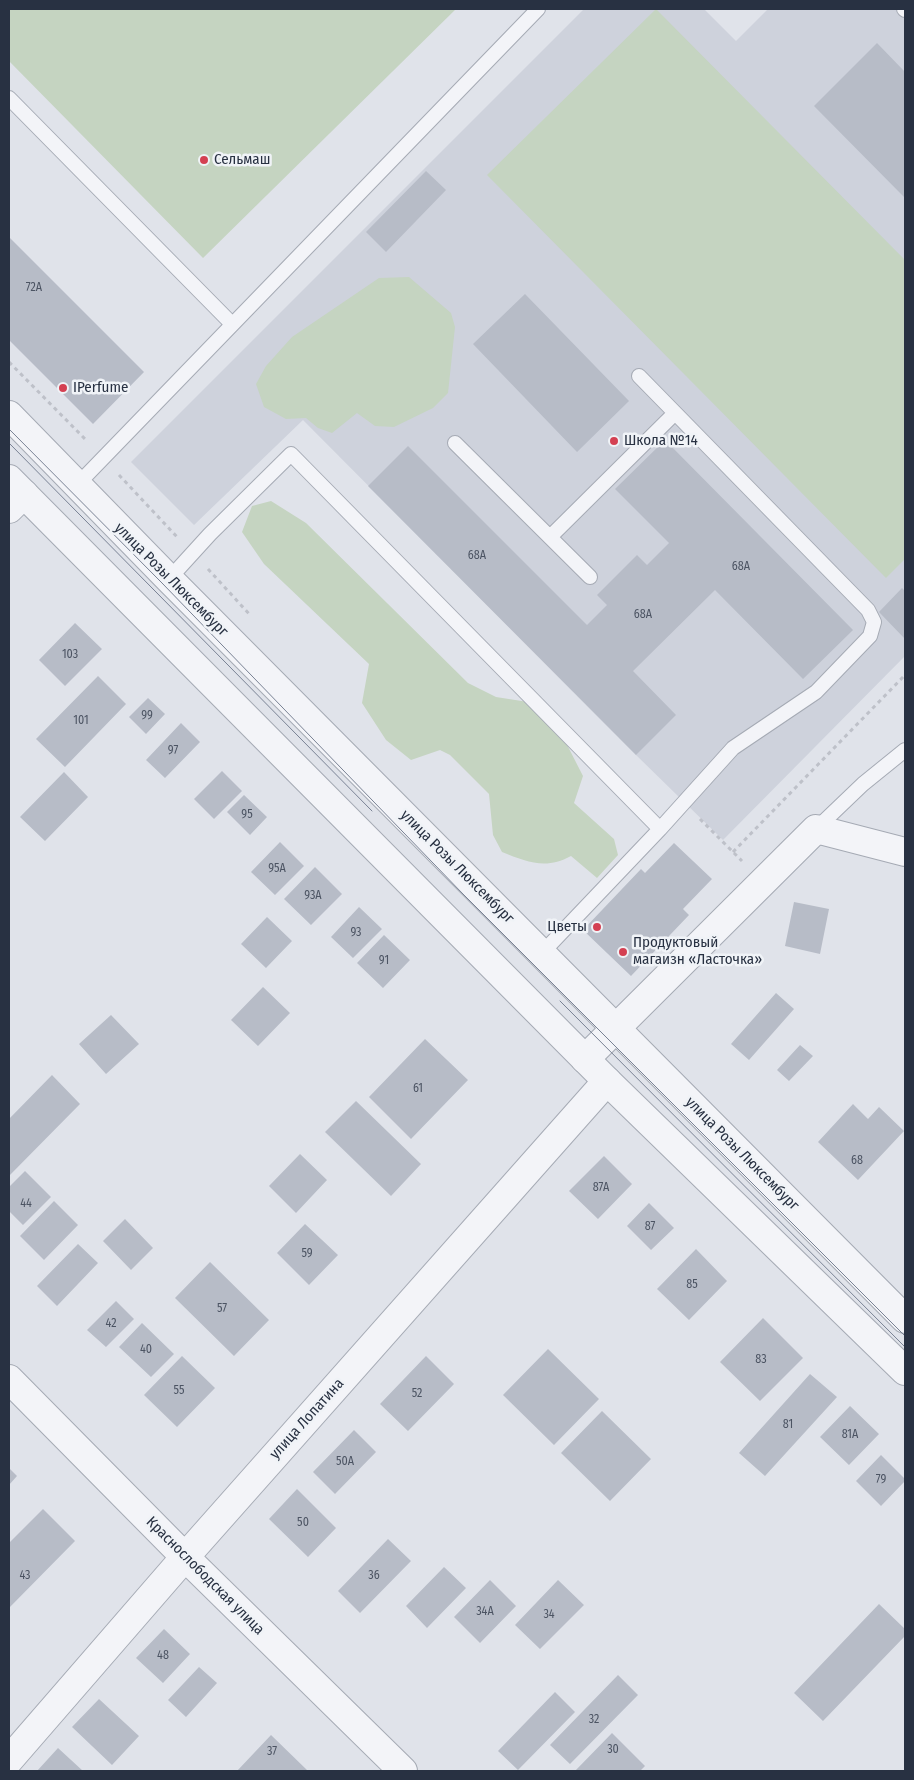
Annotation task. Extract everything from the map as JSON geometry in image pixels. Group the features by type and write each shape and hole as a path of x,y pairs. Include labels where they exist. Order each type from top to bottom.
{"street":[{"name":"улица Розы Люксембург","path":"9,416 905,1319"},
{"path":"14,494 607,1081 905,1371"},
{"path":"585,1058 816,828 905,852"},
{"name":"улица Лопатина","path":"9,1760 185,1556 607,1081"},
{"name":"Краснослободская улица","path":"9,1379 403,1771"}],"lane":[{"path":"77,485 538,9"},
{"path":"9,98 232,324"},
{"path":"542,953 660,829 733,748 816,692 870,636 874,622 868,610 639,376"},
{"path":"550,537 675,413"},
{"path":"455,443 590,577"},
{"path":"169,579 210,534 291,454 660,829"},
{"path":"816,828 905,750"}],"path":[{"path":"733,852 905,675"},
{"path":"684,802 763,882"}],"shaded area":[{"name":"Школа №14","path":"584,9 704,9 736,41 768,9 905,9 905,656 723,840 303,420 194,525 131,462"}],"green space":[{"name":"Сельмаш","path":"9,9 456,9 203,258 9,61"},
{"path":"656,9 905,260 905,559 886,578 487,175"},
{"path":"409,277 451,313 455,327 448,393 433,408 394,427 375,426 357,413 332,433 318,428 306,418 286,419 264,407 256,384 266,366 292,337 379,278"},
{"path":"271,501 306,523 468,683 496,697 528,702 561,733 583,776 574,803 614,839 618,855 597,878 571,856 545,864 520,859 502,852 493,835 489,794 450,755 440,750 411,760 386,740 362,703 369,664 264,564 242,532 252,506"}],"building":[{"path":"877,43 905,72 905,198 814,106"},
{"path":"426,171 446,190 386,252 366,232"},
{"path":"9,237 144,372 93,424 9,340"},
{"path":"525,294 629,401 577,452 473,344"},
{"path":"665,440 853,630 803,679 715,590 633,671 676,715 636,755 368,486 408,446 587,625 607,605 597,595 637,555 647,565 669,543 615,489"},
{"path":"902,588 905,591 905,639 879,612"},
{"path":"75,623 102,649 65,686 39,660"},
{"path":"98,676 126,704 65,767 36,739"},
{"path":"148,698 165,714 146,734 129,717"},
{"path":"181,723 200,742 165,778 146,760"},
{"path":"222,771 242,791 214,819 194,799"},
{"path":"64,772 88,797 45,841 20,817"},
{"path":"244,795 267,817 250,835 227,812"},
{"path":"280,842 304,866 275,895 251,872"},
{"path":"674,843 712,879 683,909 689,915 631,976 583,930 641,869 645,873"},
{"path":"315,867 342,894 311,925 284,899"},
{"path":"794,902 829,909 820,954 785,946"},
{"path":"359,907 382,929 353,958 331,937"},
{"path":"267,917 292,941 266,968 241,944"},
{"path":"384,935 410,960 383,988 357,963"},
{"path":"263,987 290,1013 258,1046 231,1020"},
{"path":"776,993 794,1009 749,1060 731,1044"},
{"path":"111,1015 139,1044 106,1074 79,1044"},
{"path":"425,1039 468,1080 411,1139 369,1097"},
{"path":"800,1045 813,1056 789,1081 777,1070"},
{"path":"52,1075 80,1104 9,1176 9,1119"},
{"path":"356,1101 421,1164 391,1196 325,1132"},
{"path":"853,1104 868,1119 879,1107 904,1131 858,1180 818,1142"},
{"path":"300,1154 327,1180 296,1213 269,1186"},
{"path":"604,1156 632,1184 598,1219 569,1191"},
{"path":"25,1171 51,1197 23,1225 9,1211 9,1187"},
{"path":"54,1201 78,1225 44,1260 20,1236"},
{"path":"649,1203 674,1228 651,1250 627,1226"},
{"path":"125,1219 153,1248 131,1270 103,1241"},
{"path":"305,1224 338,1255 309,1285 277,1253"},
{"path":"78,1244 98,1263 57,1306 37,1286"},
{"path":"696,1249 727,1281 689,1320 657,1289"},
{"path":"210,1262 269,1320 234,1356 175,1298"},
{"path":"116,1301 134,1319 106,1347 87,1330"},
{"path":"763,1318 803,1358 760,1401 720,1362"},
{"path":"142,1323 174,1354 151,1377 119,1347"},
{"path":"548,1349 599,1399 554,1445 503,1395"},
{"path":"182,1356 215,1388 177,1427 144,1395"},
{"path":"426,1356 454,1384 408,1431 380,1404"},
{"path":"810,1374 837,1397 765,1476 739,1453"},
{"path":"850,1406 879,1434 849,1465 820,1437"},
{"path":"602,1411 651,1459 610,1501 561,1453"},
{"path":"354,1430 376,1452 335,1494 313,1472"},
{"path":"881,1455 905,1481 881,1506 856,1481"},
{"path":"9,1468 17,1476 9,1485"},
{"path":"297,1489 336,1528 308,1557 269,1519"},
{"path":"43,1509 75,1541 9,1608 9,1543"},
{"path":"388,1539 411,1561 360,1613 338,1591"},
{"path":"444,1567 466,1588 427,1628 406,1606"},
{"path":"490,1580 516,1606 480,1643 454,1617"},
{"path":"558,1580 584,1605 540,1649 515,1625"},
{"path":"879,1604 905,1629 905,1636 823,1721 794,1693"},
{"path":"164,1629 190,1654 163,1683 136,1658"},
{"path":"199,1667 217,1683 186,1717 168,1700"},
{"path":"618,1675 638,1695 570,1764 550,1745"},
{"path":"555,1692 575,1712 518,1770 498,1751"},
{"path":"99,1699 139,1736 112,1765 72,1727"},
{"path":"612,1733 645,1766 640,1771 575,1771"},
{"path":"271,1735 307,1770 237,1771"},
{"path":"58,1748 83,1771 37,1771"}],"tram line":[{"path":"9,429 162,583 463,894 905,1336"},
{"path":"9,443 372,811"},
{"path":"560,1001 905,1347"}],"place":[{"name":"Сельмаш","path":"204,160"},
{"name":"IPerfume","path":"63,388"},
{"name":"Школа №14","path":"614,441"},
{"name":"Цветы","path":"597,927"},
{"name":"Продуктовый магаизн «Ласточка»","path":"623,952"}]}
